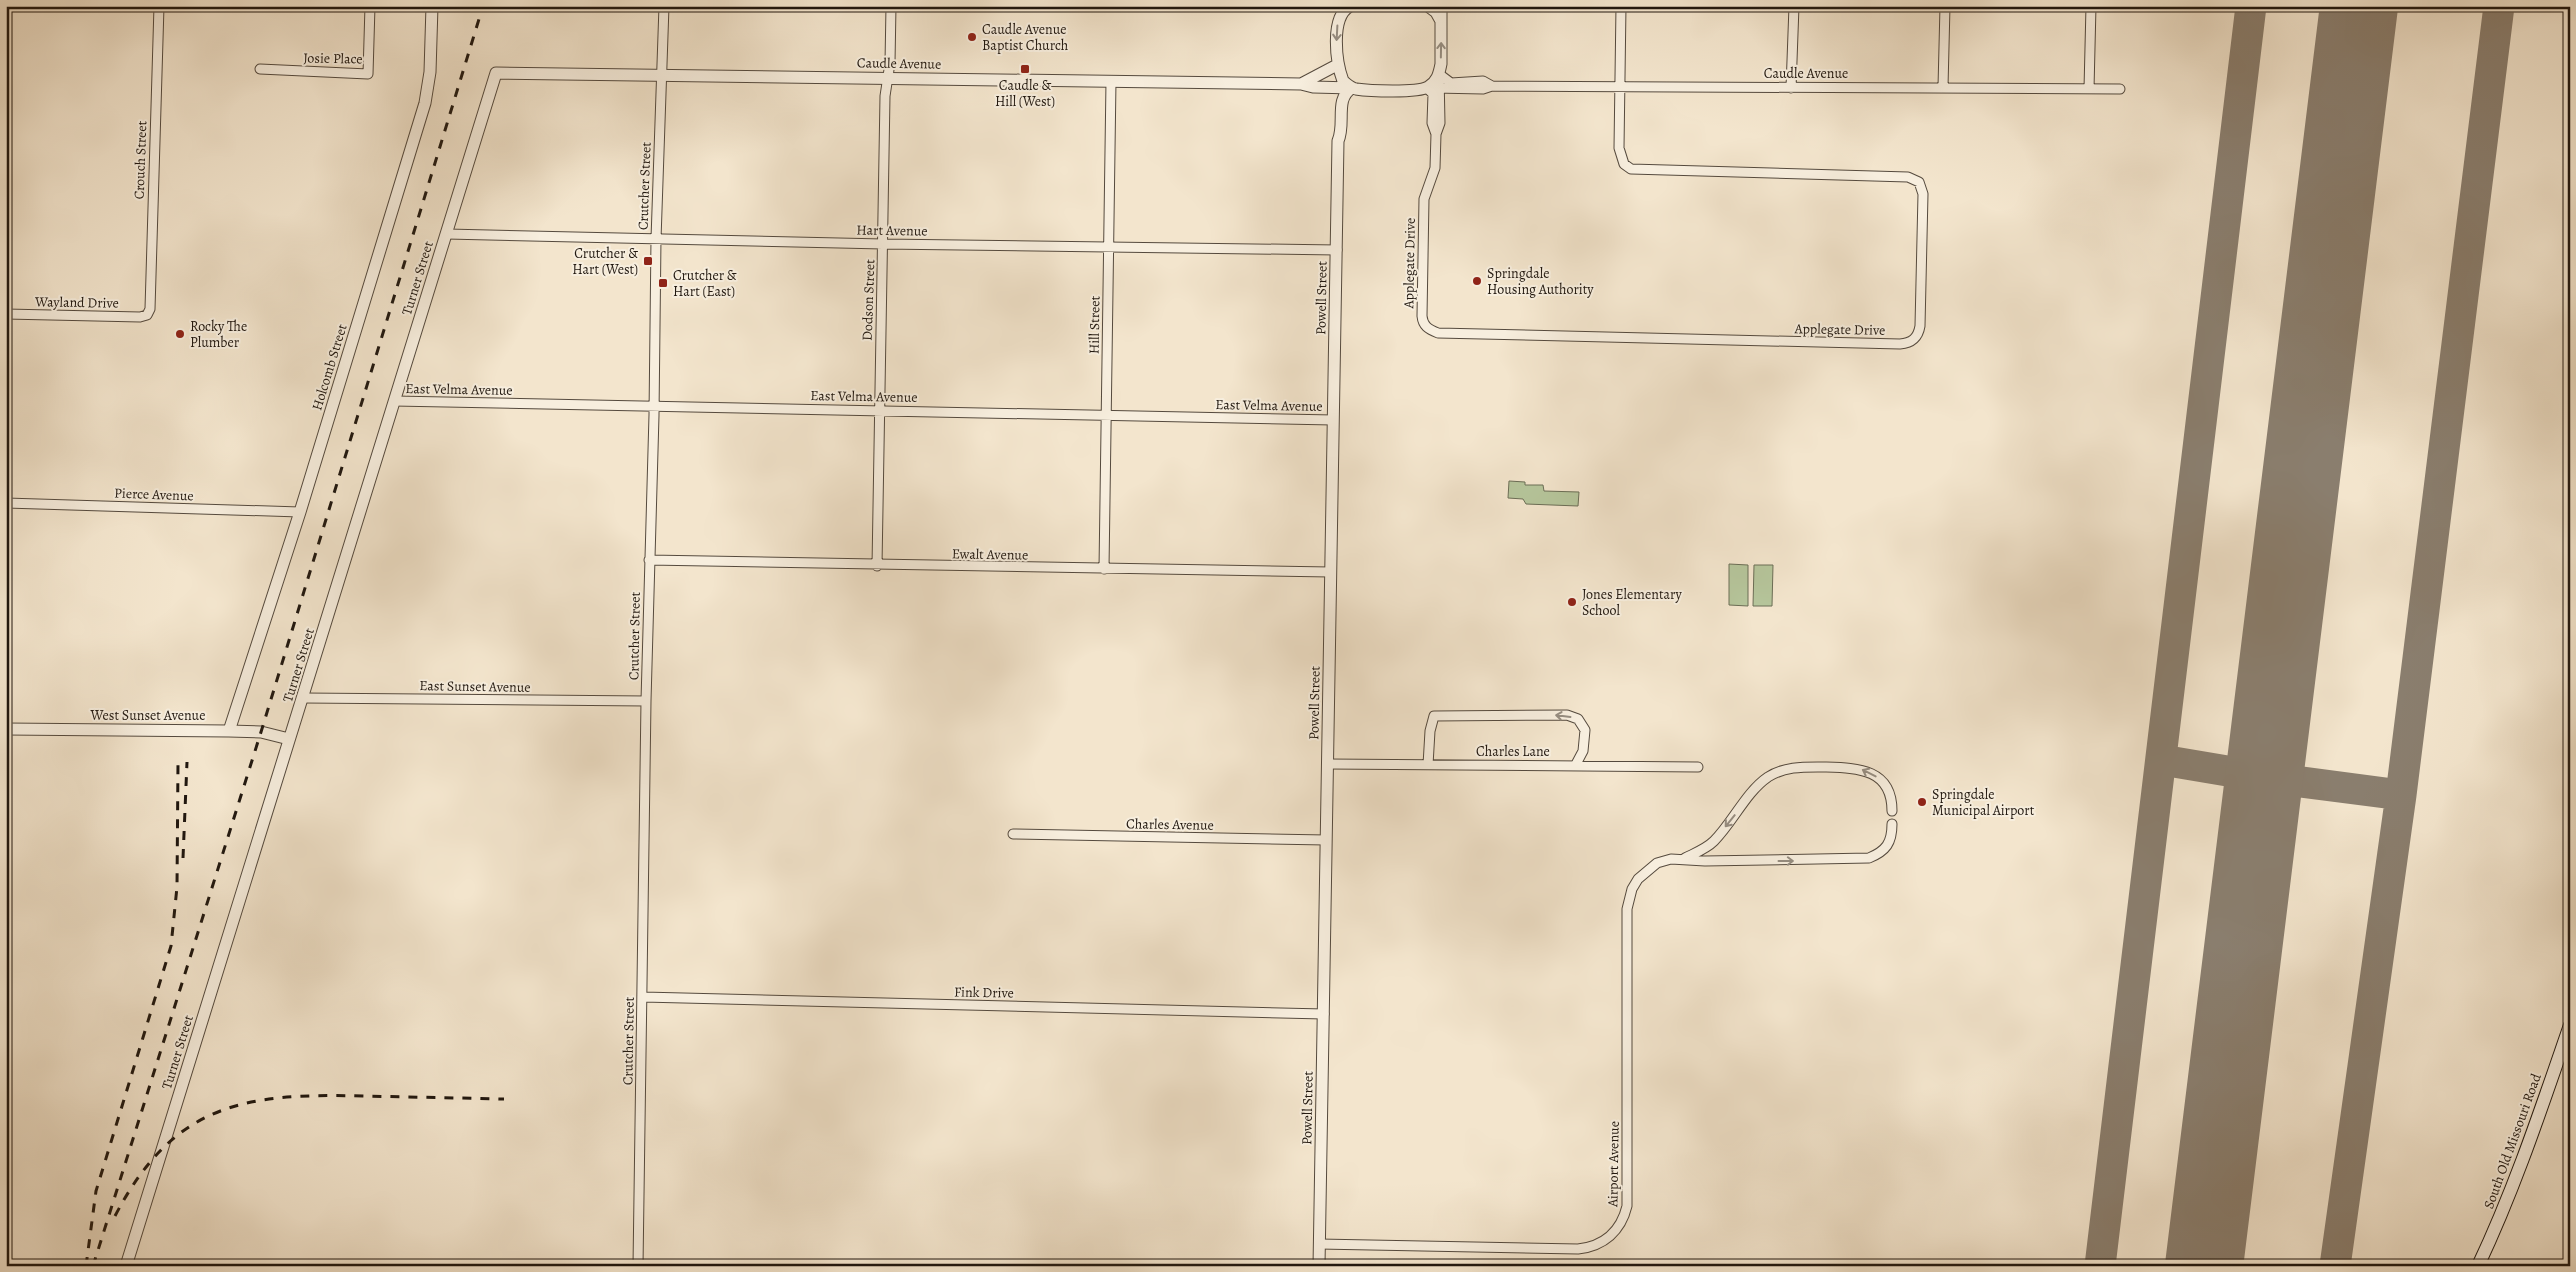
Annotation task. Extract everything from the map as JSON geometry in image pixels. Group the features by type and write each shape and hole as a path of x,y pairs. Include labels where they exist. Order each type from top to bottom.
{"main road":[{"name":"South Old Missouri Road","path":"2478,1266 2496,1229 2570,1025"}],"street":[{"name":"Crouch Street","path":"146,315 150,309 159,6"},
{"name":"Josie Place","path":"260,70 368,74 370,6"},
{"name":"Holcomb Street","path":"229,731 300,512 425,103 432,44 432,6"},
{"name":"Crutcher Street","path":"638,1266 646,701 654,406 656,239 664,6"},
{"name":"Dodson Street","path":"877,566 884,96 888,77 890,6"},
{"name":"Powell Street","path":"1319,1266 1337,250 1338,141 1334,131 1335,87 1340,16 1350,6"},
{"path":"1428,6 1436,12 1441,21"},
{"path":"1427,88 1435,82 1439,74 1441,6"},
{"path":"1620,87 1621,6"},
{"path":"1791,88 1794,6"},
{"path":"1943,87 1945,6"},
{"path":"2089,89 2091,6"},
{"name":"Caudle Avenue","path":"1301,84 1337,66"},
{"path":"1337,66 1343,81 1352,88"},
{"name":"Caudle Avenue","path":"496,73 1301,84 1313,88 1335,87 1387,90 1427,88 1483,89 1492,86 2120,89"},
{"name":"Turner Street","path":"126,1266 289,739 304,698 496,73"},
{"name":"Caudle Avenue","path":"1439,74 1451,83 1483,81 1492,86"},
{"name":"Applegate Drive","path":"1439,74 1440,123 1436,134 1435,168 1424,199 1422,316 1423,324 1429,329 1438,333 1900,344 1909,343 1915,338 1920,326 1923,194 1919,182 1908,177 1631,169 1624,164 1620,157 1620,87"},
{"name":"Hill Street","path":"1104,569 1111,81"},
{"name":"Powell Street","path":"1338,141 1342,132 1342,99 1345,92 1352,88"},
{"name":"Applegate Drive","path":"1427,88 1433,94 1432,123 1436,134"},
{"name":"Hart Avenue","path":"447,234 883,244 1337,250"},
{"name":"Wayland Drive","path":"6,314 140,317 146,315"},
{"name":"East Velma Avenue","path":"394,401 1333,420"},
{"name":"Pierce Avenue","path":"6,503 300,512"},
{"name":"Ewalt Avenue","path":"649,560 877,566 1330,572"},
{"name":"East Sunset Avenue","path":"304,698 646,701"},
{"path":"1428,765 1430,731 1434,716 1567,715 1578,719 1585,730 1583,750 1575,766"},
{"name":"West Sunset Avenue","path":"6,729 261,732 289,739"},
{"name":"Charles Lane","path":"1328,764 1698,767"},
{"name":"Airport Avenue","path":"1684,858 1713,842 1768,777 1790,768 1858,768 1870,772 1888,789 1892,798 1892,811"},
{"name":"Airport Avenue","path":"1319,1244 1578,1249 1598,1244 1614,1233 1625,1216 1628,1195 1629,898 1638,879 1647,870 1671,859 1684,858 1704,861 1868,858 1887,847 1892,837 1892,824"},
{"name":"Charles Avenue","path":"1013,834 1326,840"},
{"name":"Fink Drive","path":"643,997 1324,1014"}],"green space":[{"path":"1509,481 1525,482 1525,485 1543,485 1544,491 1579,492 1578,506 1526,504 1523,499 1508,498"},
{"path":"1729,564 1748,565 1748,606 1729,605"},
{"path":"1754,565 1773,565 1772,606 1753,606"}],"taxiway":[{"path":"2100,1266 2251,6"},
{"path":"2335,1266 2401,795 2499,6"},
{"path":"2162,760 2263,777 2401,795"}],"runway":[{"path":"2204,1266 2359,6"}],"railway":[{"path":"93,1266 261,732 483,6"},
{"path":"183,858 187,762"},
{"path":"86,1266 96,1191 171,946 177,887 178,763"},
{"path":"115,1216 138,1178 162,1149 188,1128 216,1112 248,1103 282,1098 321,1096 504,1099"}],"place":[{"name":"Caudle Avenue Baptist Church","path":"972,37"},
{"name":"Caudle & Hill (West)","path":"1025,69"},
{"name":"Crutcher & Hart (West)","path":"648,261"},
{"name":"Springdale Housing Authority","path":"1477,281"},
{"name":"Crutcher & Hart (East)","path":"663,283"},
{"name":"Rocky The Plumber","path":"180,334"},
{"name":"Jones Elementary School","path":"1572,602"},
{"name":"Springdale Municipal Airport","path":"1922,802"}]}
